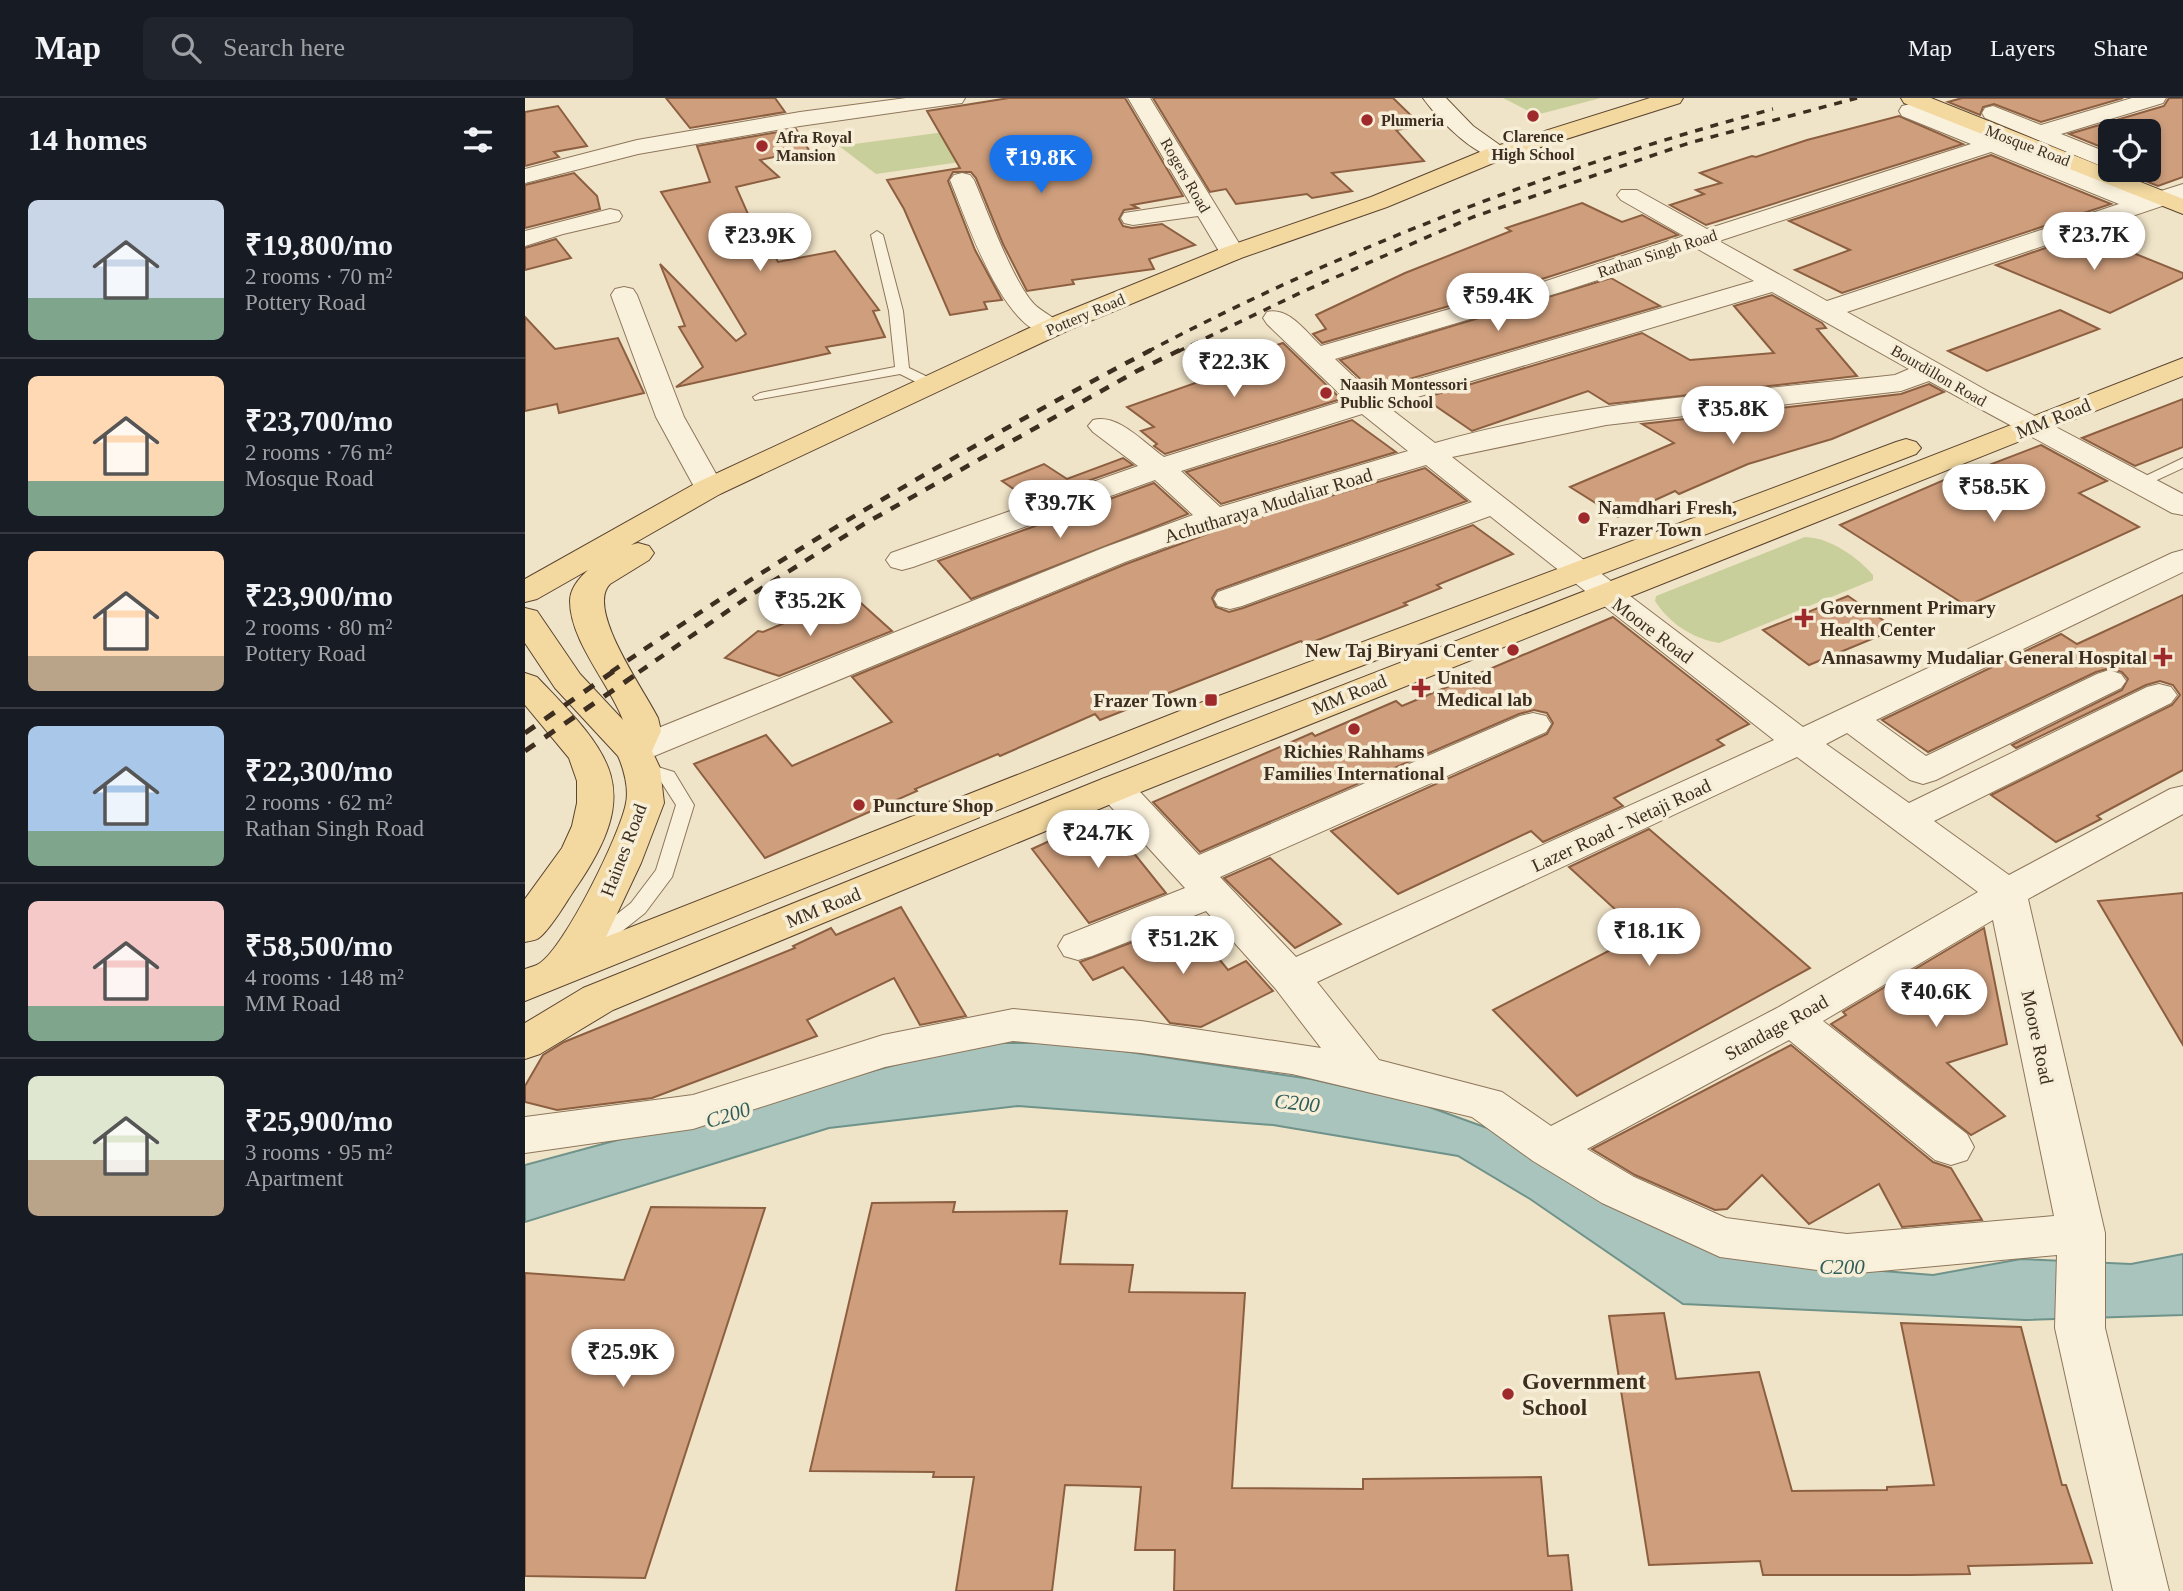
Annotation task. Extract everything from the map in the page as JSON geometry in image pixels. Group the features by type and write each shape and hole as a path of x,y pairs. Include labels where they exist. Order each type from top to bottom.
{"main road":[{"name":"Pottery Road","path":"525,592 697,495 1050,328 1232,253 1379,202 1429,179 1505,151 1672,98"},
{"path":"1379,202 1696,98"},
{"name":"Mosque Road","path":"1917,105 2170,199"},
{"name":"MM Road","path":"2018,419 2183,342"},
{"name":"MM Road","path":"540,980 709,909 2018,419 2183,366"},
{"name":"Haines Road","path":"525,1015 540,980 590,929 622,863 645,803 638,760 643,731 640,718 592,626 585,607 586,596 589,587 603,575 688,521 697,495"},
{"name":"MM Road","path":"525,1043 598,999 1115,788 1590,581"},
{"path":"525,618 567,681 638,760"},
{"name":"Haines Road","path":"525,684 588,758 595,777 597,798 593,820 584,843 525,928"}],"street":[{"path":"525,176 637,147 800,119 954,98"},
{"name":"Rogers Road","path":"1139,98 1232,253"},
{"path":"1434,98 1465,131 1505,151"},
{"path":"1451,98 1505,151"},
{"path":"2040,133 2155,98"},
{"path":"1917,105 1993,144 2170,199"},
{"path":"1993,113 2098,158"},
{"name":"Rathan Singh Road","path":"1318,355 1552,287 1993,144"},
{"path":"961,180 1003,273 1023,308 1050,328"},
{"path":"2144,182 2170,199"},
{"name":"Bourdillon Road","path":"1629,195 1774,282 2018,419 2183,506"},
{"path":"1827,310 2170,199"},
{"path":"1133,218 1205,208"},
{"path":"525,239 556,228 610,216"},
{"path":"902,560 1160,468 1366,403 1749,292 1774,282"},
{"path":"624,295 697,495"},
{"name":"Moore Road","path":"1276,318 1366,403 1590,581 1800,742 2007,893 2081,1233 2080,1328 2141,1591"},
{"name":"Achutharaya Mudaliar Road","path":"638,760 1114,555 1214,518 1468,443 1606,415 1901,383 1931,370"},
{"path":"1103,426 1160,468 1214,518"},
{"path":"1230,599 1495,505"},
{"name":"Lazer Road - Netaji Road","path":"1290,977 1800,742 2183,559"},
{"path":"1850,718 1923,772 2109,681"},
{"path":"1907,820 2159,695"},
{"path":"1078,946 1533,724"},
{"path":"1115,788 1290,977 1364,1073"},
{"name":"Standage Road","path":"1549,1148 1792,1019 2007,893 2183,798"},
{"path":"1792,1019 1951,1147"},
{"path":"525,1135 692,1112 883,1051 1013,1025 1154,1038 1292,1058 1486,1104 1549,1148 1618,1190 1720,1237 1847,1254 2081,1233"}],"lane":[{"path":"877,235 896,311 902,370"},
{"path":"760,397 902,370 929,383"},
{"path":"2139,483 2183,462"}],"green space":[{"path":"1503,98 1601,98 1536,115"},
{"path":"1005,124 1017,154 876,174 839,146"},
{"path":"1805,537 1824,541 1851,555 1867,568 1873,575 1873,580 1719,643 1682,629 1655,601 1656,596"}],"water":[{"name":"C200","path":"976,1043 1069,1043 1311,1079 1421,1104 1501,1133 1769,1262 1933,1275 2021,1259 2131,1264 2183,1254 2183,1315 2025,1320 1683,1304 1530,1199 1458,1156 1273,1125 1018,1106 829,1128 525,1222 525,1165"}],"building":[{"path":"666,98 775,98 785,112 690,128"},
{"path":"1009,98 1125,98 1183,196 1132,205 1138,208 1124,210 1119,219 1123,226 1132,228 1162,224 1195,245 1149,259 1154,269 1072,280 1074,284 1027,291 1003,244 976,178 971,172 953,172 948,181 975,250 1002,300 984,302 987,309 950,315 904,209 887,180 960,168 927,111"},
{"path":"1153,98 1393,98 1422,126 1396,130 1424,161 1332,173 1352,191 1312,198 1307,194 1236,204 1226,189 1210,192"},
{"path":"1962,98 2123,98 2041,122 1994,104 1983,107 1980,115 1948,102"},
{"path":"2169,98 2183,98 2183,177 2158,186 2148,182 2161,182 2161,119 2120,119 2164,106"},
{"path":"558,106 587,146 554,152 559,157 525,166 525,112"},
{"path":"1899,116 1963,144 1706,225 1670,205 1704,194 1696,190 1721,183 1700,173 1807,140"},
{"path":"2098,125 2098,146 2069,134"},
{"path":"796,129 809,150 760,160 779,177 736,187 763,248 770,247 778,262 835,251 879,310 873,311 885,337 826,347 830,353 676,387 703,367 679,327 685,326 660,264 736,341 746,334 661,192 710,182 697,146"},
{"path":"1991,155 2111,204 1842,293 1795,270 1850,250 1789,221"},
{"path":"574,173 597,196 600,209 525,228 525,185"},
{"path":"1582,203 1622,222 1642,215 1678,235 1542,279 1322,343 1313,334 1326,329 1316,315 1405,273 1511,231 1506,228"},
{"path":"2086,234 2183,273 2183,278 2110,313 1996,265"},
{"path":"556,239 571,258 525,270 525,248"},
{"path":"1611,278 1660,306 1372,390 1340,360"},
{"path":"1772,295 1822,323 1826,328 1817,329 1857,376 1609,404 1588,391 1472,431 1424,398 1642,333 1690,360 1774,353 1734,306"},
{"path":"2060,310 2099,329 1987,371 1948,351"},
{"path":"525,317 555,349 618,338 644,393 559,413 557,404 525,411"},
{"path":"1283,343 1341,399 1165,454 1141,431 1154,427 1127,407 1204,380 1193,372"},
{"path":"1929,384 1944,392 1832,439 1748,464 1679,494 1675,491 1618,517 1570,487 1674,443 1642,424 1901,394"},
{"path":"2183,399 2183,447 2135,466 2082,438"},
{"path":"1352,420 1396,452 1221,504 1186,472"},
{"path":"2041,445 2107,481 2079,493 2139,527 1967,606 1840,525 1967,470 1971,472"},
{"path":"1123,458 1133,465 1031,501 1002,481 1044,464 1067,479"},
{"path":"1425,468 1467,501 1217,590 1212,598 1216,607 1229,612 1243,608 1473,525 1513,554 1437,585 1441,588 1404,603 1407,605 1305,645 1301,641 1100,720 1095,714 1000,756 998,754 915,789 917,791 765,858 694,764 766,735 792,766 892,722 852,677 1126,564 1226,527"},
{"path":"1154,483 1188,514 971,599 938,561"},
{"path":"852,595 892,631 779,676 725,658 758,631 763,632"},
{"path":"2183,595 2183,770 2097,816 2101,819 2056,842 1991,795 2172,705 2180,695 2173,685 2160,681 2146,685 2016,748 2012,745 2122,690 2128,679 2122,672 2110,668 2096,672 1928,752 1882,720 2061,634 2077,644"},
{"path":"1848,596 1896,629 1809,665 1763,630"},
{"path":"1613,617 1749,724 1717,740 1724,745 1614,798 1623,806 1543,842 1531,831 1398,894 1331,831 1547,734 1553,723 1547,713 1534,710 1519,714 1200,852 1153,802 1312,733 1315,736 1396,701 1402,706"},
{"path":"1104,816 1166,893 1089,923 1032,849"},
{"path":"1649,829 1810,968 1577,1096 1493,1010 1642,934 1569,867"},
{"path":"1270,858 1341,924 1295,948 1224,878"},
{"path":"2183,893 2183,1045 2098,901"},
{"path":"901,907 966,1016 920,1025 894,978 807,1020 817,1036 652,1098 557,1110 525,1102 525,1086 543,1055 564,1042 795,948 793,946 831,928 836,935"},
{"path":"1188,921 1228,970 1246,961 1273,991 1201,1027 1170,1023 1123,967 1093,980 1080,962"},
{"path":"1984,928 2007,1044 1947,1063 2005,1116 1971,1135 1831,1024 1846,1015 1843,1012"},
{"path":"1791,1045 1933,1162 1951,1168 1982,1220 1902,1227 1879,1184 1809,1224 1762,1175 1727,1209 1715,1210 1635,1175 1592,1149"},
{"path":"955,1202 953,1212 1067,1211 1060,1264 1133,1265 1129,1292 1245,1293 1232,1488 1363,1489 1363,1479 1541,1477 1548,1556 1568,1555 1572,1591 1174,1591 1175,1550 1135,1550 1141,1487 1065,1485 1052,1591 956,1591 974,1477 933,1477 934,1472 810,1471 872,1203"},
{"path":"651,1207 765,1208 645,1578 525,1576 525,1273 624,1280"},
{"path":"1664,1313 1676,1379 1759,1372 1792,1491 1887,1490 1887,1487 1934,1485 1901,1323 2021,1327 2062,1485 2066,1485 2092,1563 1968,1566 1970,1574 1909,1575 1763,1575 1760,1561 1649,1565 1609,1316"}],"railway":[{"path":"1177,352 1302,292 1473,217 1689,143 1857,98"},
{"path":"1151,350 1299,278 1453,213 1611,157 1773,109"},
{"path":"611,672 742,585 876,503 1151,350"},
{"path":"1147,352 1151,350"},
{"path":"639,672 751,595 864,524 1137,371 1180,350"},
{"path":"525,733 614,671"},
{"path":"525,751 641,671"}],"place":[{"name":"Clarence High School","path":"1533,116"},
{"name":"Plumeria","path":"1367,120"},
{"name":"Afra Royal Mansion","path":"762,146"},
{"name":"Naasih Montessori Public School","path":"1326,393"},
{"name":"Namdhari Fresh, Frazer Town","path":"1584,518"},
{"name":"Government Primary Health Center","path":"1804,618"},
{"name":"New Taj Biryani Center","path":"1513,650"},
{"name":"Annasawmy Mudaliar General Hospital","path":"2163,657"},
{"name":"United Medical lab","path":"1421,688"},
{"name":"Frazer Town","path":"1211,700"},
{"name":"Richies Rahhams Families International","path":"1354,729"},
{"name":"Puncture Shop","path":"859,805"},
{"name":"Government School","path":"1508,1394"}]}
